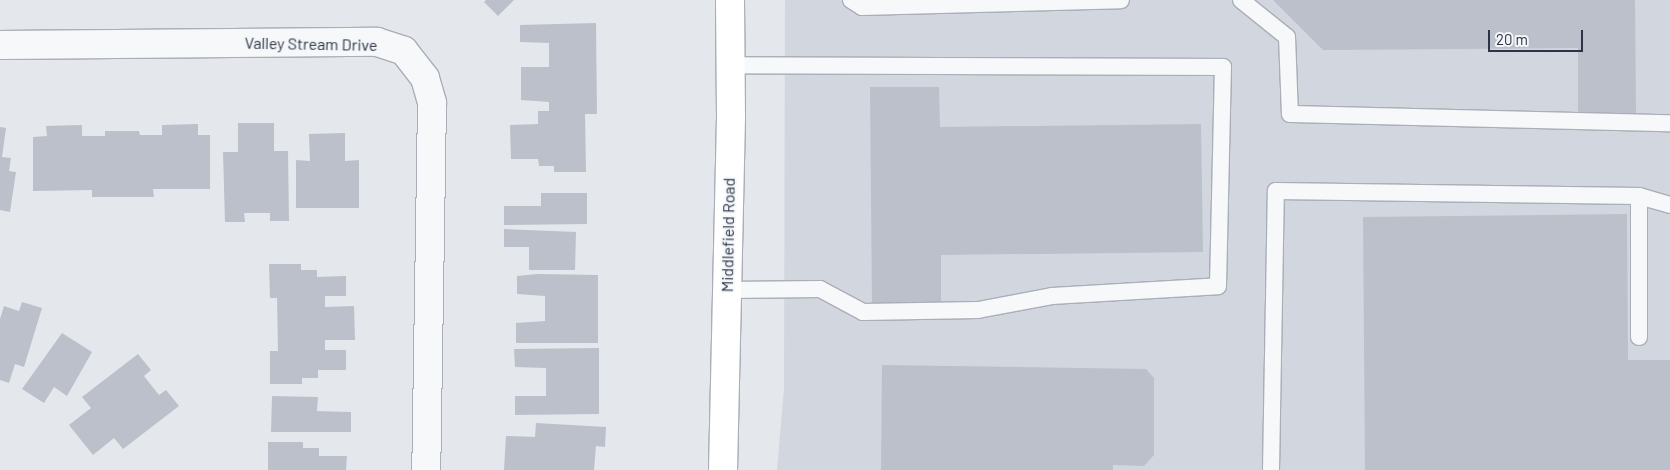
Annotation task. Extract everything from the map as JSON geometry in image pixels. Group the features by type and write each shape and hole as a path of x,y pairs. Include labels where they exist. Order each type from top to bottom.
{"main road":[{"name":"Middlefield Road","path":"723,470 731,66 730,0"}],"street":[{"name":"Valley Stream Drive","path":"0,45 377,42 404,51 426,78 432,103 426,470"}],"lane":[{"path":"851,0 862,7 1121,0"},
{"path":"1241,0 1287,37 1290,114 1670,123"},
{"path":"727,290 820,289 863,312 978,310 1052,296 1218,286 1223,67 731,66"},
{"path":"1271,470 1276,191 1639,196 1670,205"},
{"path":"1639,196 1639,336"}],"shaded area":[{"path":"785,0 1670,0 1670,470 777,470 784,388"}],"building":[{"path":"486,0 514,0 498,16 484,2"},
{"path":"1273,0 1635,0 1636,113 1578,113 1578,48 1323,50"},
{"path":"596,23 597,114 585,114 586,172 554,172 554,166 539,166 538,159 511,159 510,125 538,124 538,111 549,111 549,102 521,100 521,67 549,67 549,43 520,42 520,25"},
{"path":"870,87 939,87 940,127 1201,124 1203,252 941,255 941,304 872,305"},
{"path":"238,123 274,123 274,151 288,151 289,221 270,221 270,213 244,213 245,222 225,222 223,152 238,152"},
{"path":"198,124 198,135 210,135 210,189 153,189 154,197 92,197 92,190 33,191 33,137 47,136 46,126 82,125 82,136 105,136 105,131 139,131 140,135 162,135 162,125"},
{"path":"0,127 6,128 2,157 11,158 9,171 16,172 10,212 0,210"},
{"path":"345,133 345,161 359,160 359,208 296,208 296,160 310,161 309,134"},
{"path":"541,193 587,193 587,224 504,225 504,206 541,206"},
{"path":"1627,214 1628,360 1670,360 1670,470 1365,470 1363,217"},
{"path":"504,229 576,232 575,270 529,270 529,247 504,247"},
{"path":"269,264 301,264 301,270 317,270 317,277 346,276 346,296 325,296 325,307 354,306 355,340 325,340 325,350 346,350 346,370 318,370 318,378 302,378 302,384 270,384 270,351 278,351 277,298 270,298"},
{"path":"538,274 598,275 598,343 516,343 516,323 545,321 545,296 517,294 517,276"},
{"path":"22,302 42,308 24,367 15,364 9,383 0,380 0,319 4,306 19,311"},
{"path":"62,333 92,352 67,396 54,387 44,403 22,389"},
{"path":"599,348 599,414 515,415 515,396 546,396 546,368 515,367 514,349"},
{"path":"138,354 151,370 144,376 159,395 166,390 179,406 123,449 114,438 93,455 69,425 91,408 82,397"},
{"path":"882,365 1146,369 1154,378 1154,455 1144,466 1113,465 1113,470 881,470"},
{"path":"272,396 318,397 317,411 351,412 351,432 271,432"},
{"path":"536,423 606,427 605,447 596,446 594,470 504,470 506,436 535,437"},
{"path":"268,442 303,442 303,448 319,448 319,456 347,456 346,470 268,470"}]}
